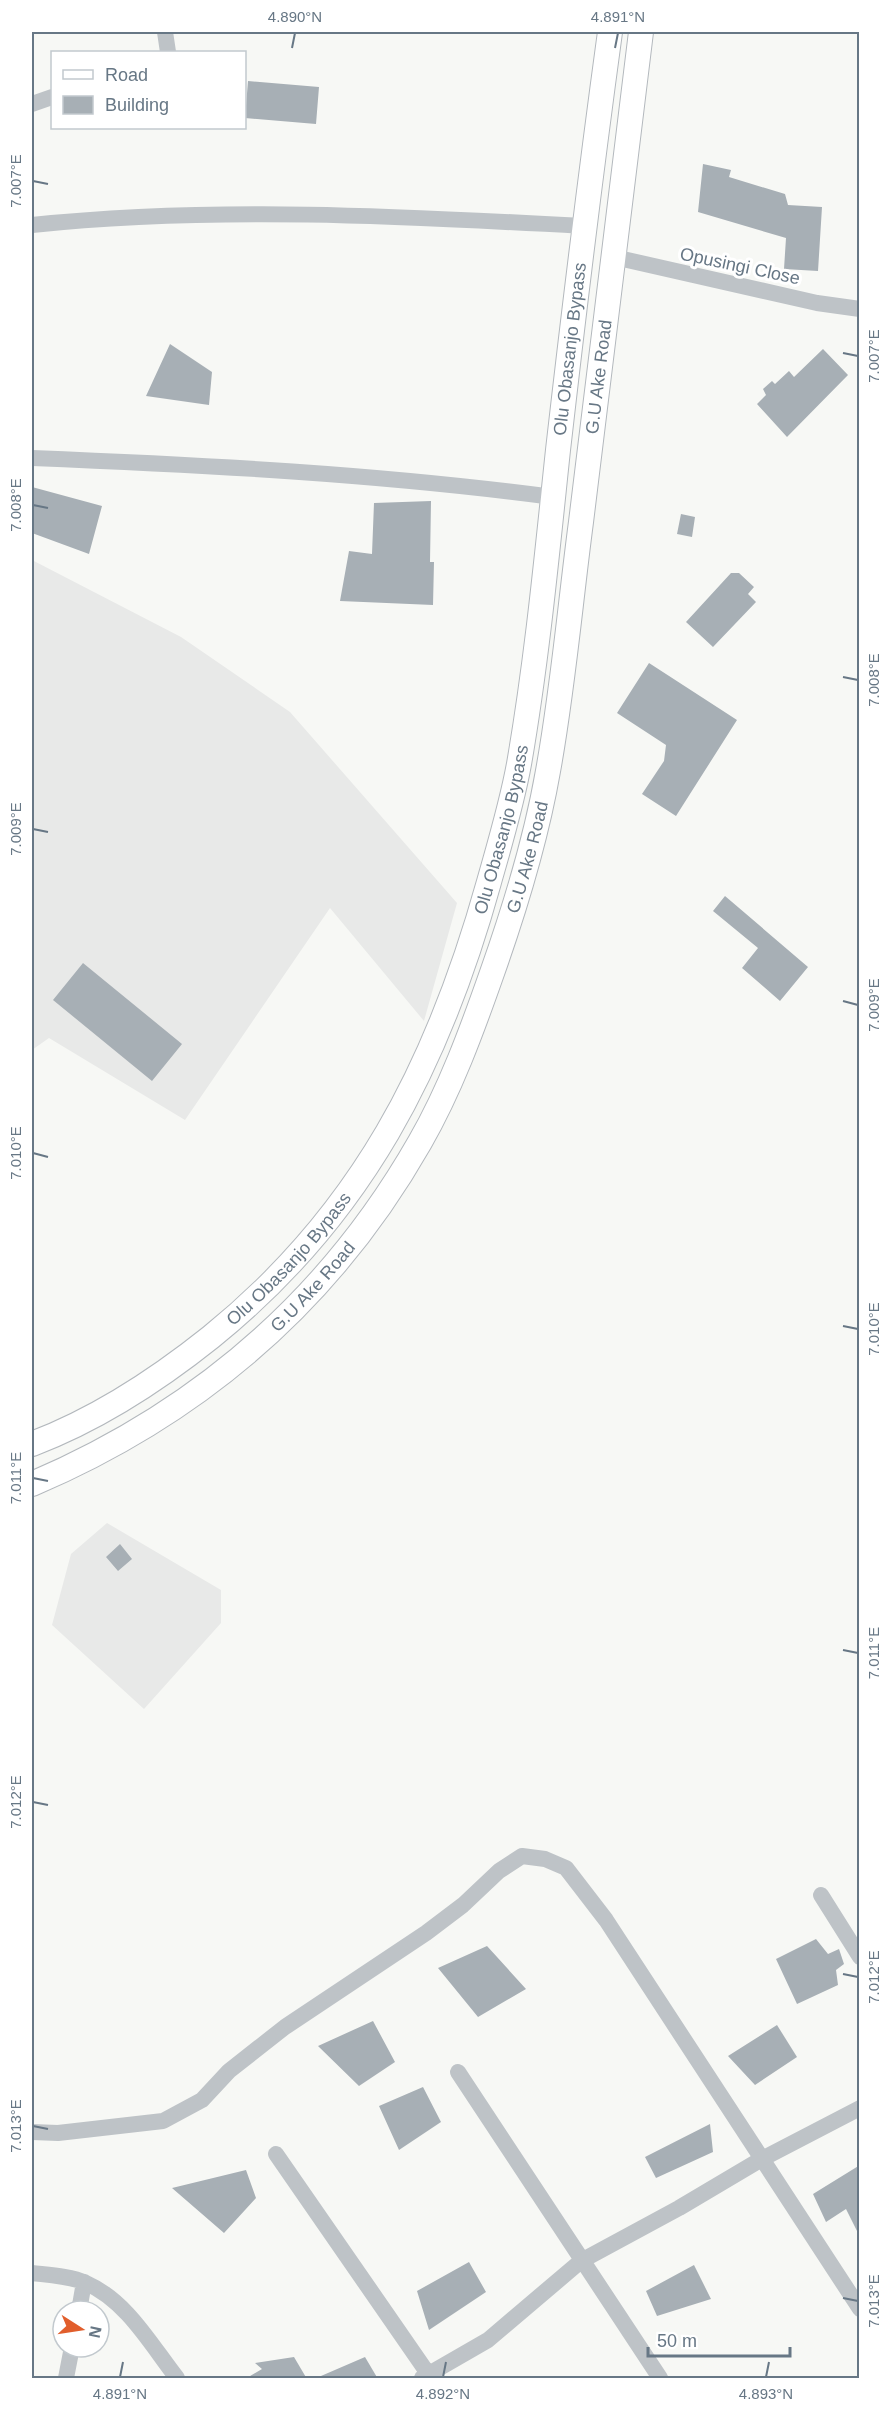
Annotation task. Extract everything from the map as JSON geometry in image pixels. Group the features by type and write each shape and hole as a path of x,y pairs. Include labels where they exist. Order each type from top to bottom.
{"main road":[{"name":"Olu Obasanjo Bypass","path":"32,1444 95,1418 186,1357 283,1274 321,1229 364,1171 402,1109 433,1047 457,986 500,842 518,765 610,32"},
{"name":"G.U Ake Road","path":"32,1484 118,1443 183,1403 232,1366 332,1271 376,1214 422,1140 478,1012 510,924 548,772 641,32"}],"street":[{"path":"165,32 168,51"},
{"path":"32,104 51,97"},
{"path":"32,225 107,217 359,214 584,226"},
{"name":"Opusingi Close","path":"614,257 817,303 860,309"},
{"path":"32,458 270,468 434,481 553,497"},
{"path":"32,2132 58,2133 163,2121 202,2100 229,2071 285,2028 426,1933 463,1905 499,1870 522,1856 545,1859 566,1868 606,1920 760,2160 860,2309"},
{"path":"822,1895 860,1957"},
{"path":"459,2072 660,2379"},
{"path":"276,2154 425,2377 488,2340 582,2261 760,2160 860,2108"},
{"path":"32,2273 84,2282 121,2306 177,2379"},
{"path":"81,2299 84,2282"},
{"path":"66,2379 70,2359"}],"shaded area":[{"path":"32,560 181,637 290,712 457,903 424,1021 330,908 185,1120 49,1038 32,1050"},
{"path":"107,1523 221,1590 221,1623 144,1709 52,1625 71,1554"}],"building":[{"path":"248,81 319,87 316,124 246,118"},
{"path":"703,164 731,170 729,177 785,194 788,205 822,207 818,271 784,269 786,238 698,212"},
{"path":"170,344 212,372 209,405 146,396"},
{"path":"823,349 848,375 787,437 757,404 766,395 763,389 772,381 775,384 789,371 794,377"},
{"path":"32,487 102,506 89,554 32,533"},
{"path":"431,501 430,562 434,562 433,605 340,601 349,551 372,554 374,503"},
{"path":"681,514 695,517 692,537 677,534"},
{"path":"731,573 739,573 754,587 748,594 756,602 713,647 686,622"},
{"path":"649,663 737,720 676,816 642,794 664,761 666,745 617,713"},
{"path":"725,896 808,967 780,1001 742,968 758,948 713,911"},
{"path":"83,963 182,1044 152,1081 53,1000"},
{"path":"120,1544 132,1559 118,1571 106,1557"},
{"path":"816,1939 828,1954 839,1949 844,1964 836,1970 838,1985 797,2004 776,1959"},
{"path":"487,1946 526,1989 478,2017 438,1968"},
{"path":"373,2021 395,2062 359,2086 318,2046"},
{"path":"777,2025 797,2057 755,2085 728,2056"},
{"path":"423,2087 441,2122 399,2150 379,2106"},
{"path":"710,2124 713,2152 656,2178 645,2157"},
{"path":"860,2165 860,2237 846,2209 826,2222 813,2194"},
{"path":"246,2170 256,2198 224,2233 172,2188"},
{"path":"469,2262 486,2292 429,2330 417,2291"},
{"path":"694,2265 711,2299 657,2316 646,2291"},
{"path":"294,2357 307,2379 245,2379 262,2369 255,2363"},
{"path":"365,2357 378,2379 314,2379"}]}
